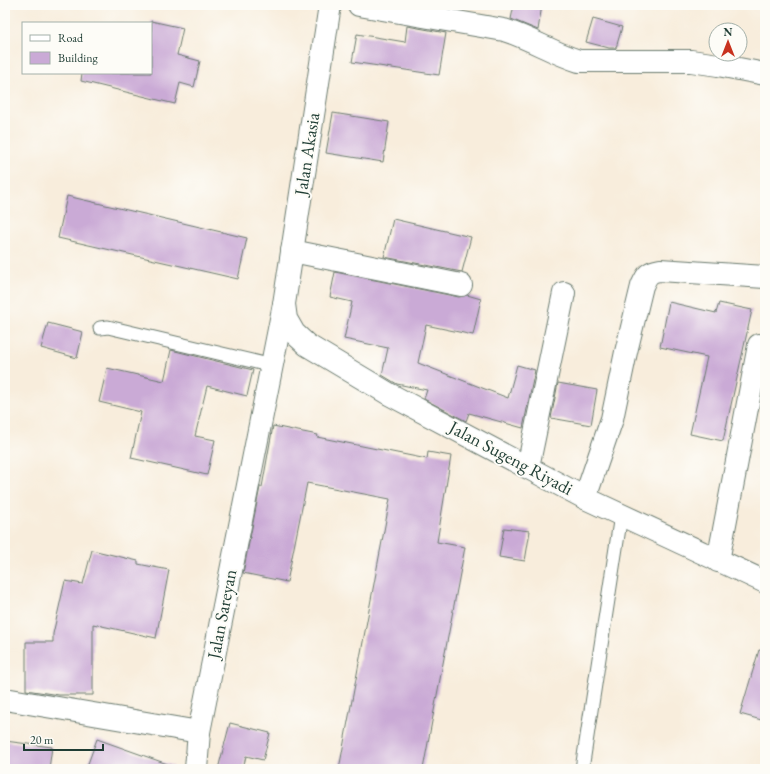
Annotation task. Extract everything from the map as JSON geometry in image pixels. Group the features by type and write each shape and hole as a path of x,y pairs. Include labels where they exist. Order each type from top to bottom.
{"street":[{"name":"Jalan Akasia","path":"284,304 330,5"},
{"path":"359,5 504,30 518,34 566,57 579,61 691,61 765,74"},
{"path":"292,251 461,285"},
{"path":"585,498 612,419 626,352 642,286 646,276 651,272 660,270 765,277"},
{"path":"528,467 564,293"},
{"name":"Jalan Sareyan","path":"196,769 199,732 284,304"},
{"name":"Jalan Sugeng Riyadi","path":"284,304 286,319 294,333 307,345 389,394 585,498 765,582"},
{"path":"718,560 759,345"},
{"path":"5,699 199,732"}],"lane":[{"path":"100,328 108,327 272,366"},
{"path":"582,769 621,515"}],"building":[{"path":"514,5 542,5 538,30 511,19"},
{"path":"593,19 622,27 616,48 609,48 586,42"},
{"path":"151,22 183,28 177,55 200,61 194,87 180,83 175,104 81,81 82,74 152,74"},
{"path":"407,26 446,33 439,75 352,62 357,34 405,42"},
{"path":"333,113 389,122 383,162 326,153"},
{"path":"67,196 247,238 238,279 58,238"},
{"path":"393,219 471,237 462,272 384,257"},
{"path":"335,272 459,297 467,295 481,299 473,335 426,325 418,363 508,398 517,365 535,370 523,428 469,413 466,421 424,399 427,390 397,384 382,375 388,348 344,339 352,302 330,297"},
{"path":"669,302 716,313 719,303 752,310 723,441 690,434 707,357 660,347"},
{"path":"48,323 83,332 77,358 41,348"},
{"path":"171,350 253,370 247,396 207,386 195,436 215,440 207,475 131,458 141,412 99,402 107,368 164,381"},
{"path":"558,383 597,390 591,425 551,418"},
{"path":"273,426 318,435 317,437 427,459 428,452 451,456 437,542 465,547 423,769 339,769 390,499 307,483 287,582 243,573 260,487 262,487"},
{"path":"504,528 530,531 525,561 499,557"},
{"path":"92,550 138,561 138,564 169,570 156,638 93,624 93,695 59,695 26,690 26,642 53,642 53,634 65,581 83,584"},
{"path":"759,650 765,651 765,721 740,714"},
{"path":"230,723 270,733 263,760 246,756 243,769 218,769"},
{"path":"97,739 173,766 173,769 86,769"},
{"path":"5,741 52,747 49,769 5,769"}]}
